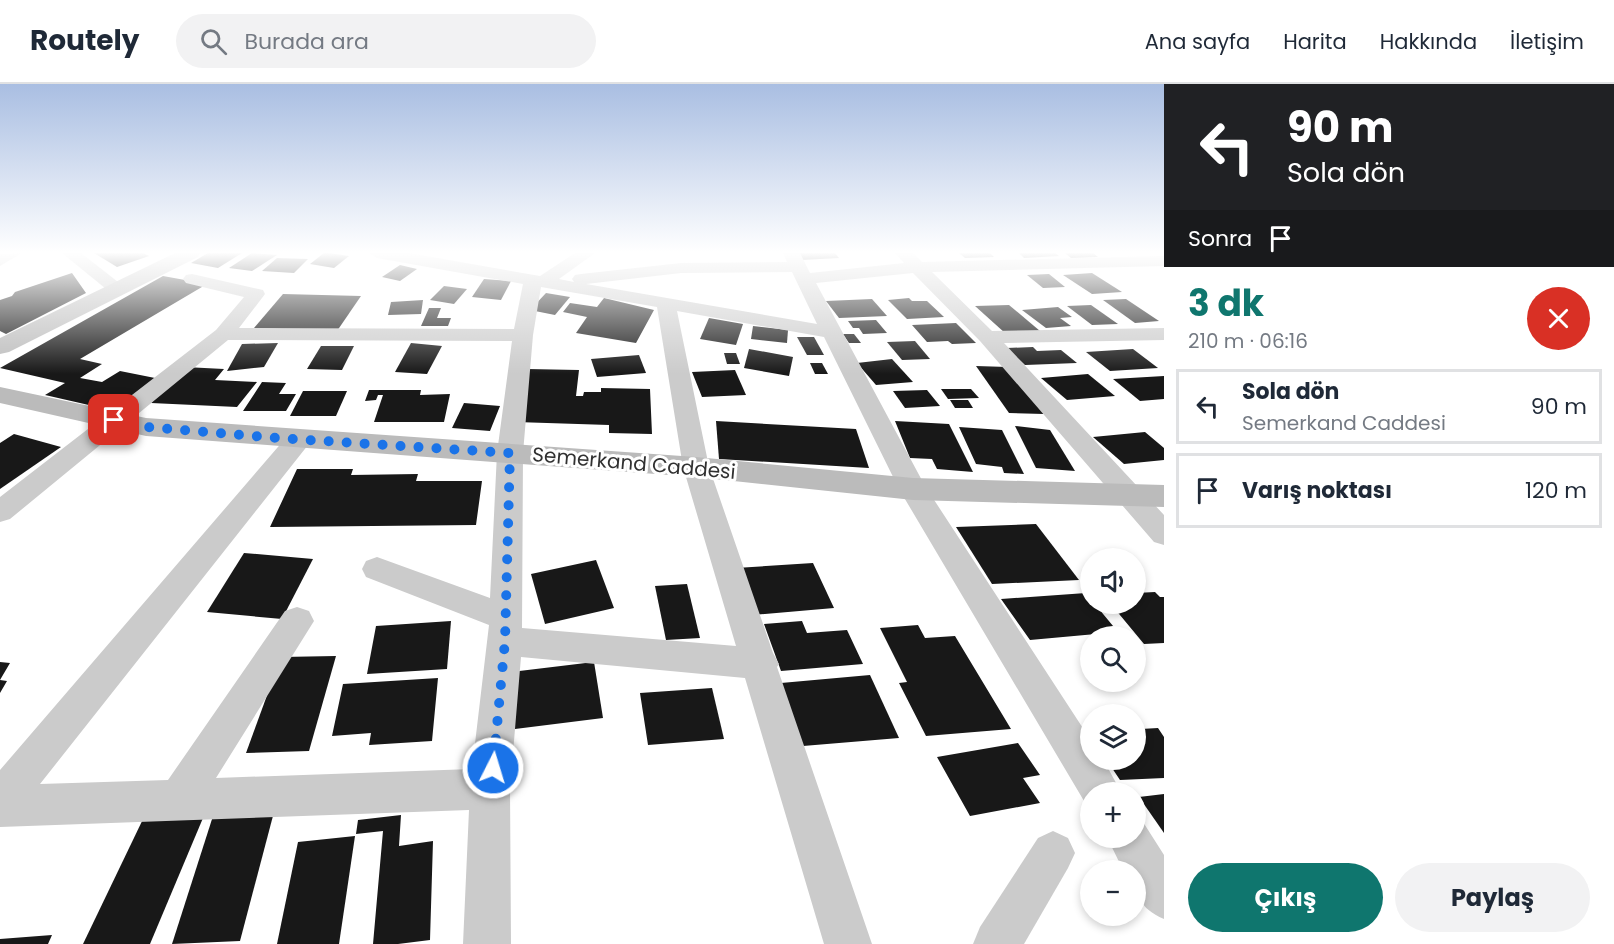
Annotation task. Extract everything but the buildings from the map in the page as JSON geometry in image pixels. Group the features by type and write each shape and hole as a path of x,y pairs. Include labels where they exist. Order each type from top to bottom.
{"street":[{"path":"0,347 110,293"},
{"path":"0,512 224,334 256,294 252,293"},
{"path":"487,944 490,789 505,629 510,453 523,335 536,293"},
{"path":"606,293 831,332"},
{"path":"812,293 913,489 1095,782"},
{"path":"943,293 987,338 1164,534"},
{"path":"666,303 696,467 848,944"},
{"path":"224,334 523,335"},
{"path":"1141,334 1164,353"},
{"path":"987,338 1164,334"},
{"name":"Semerkand Caddesi","path":"0,395 146,427 299,440 696,467 913,489 1125,493 1164,496"},
{"path":"0,803 299,440"},
{"path":"377,569 505,629 760,664"},
{"path":"179,799 297,621"},
{"path":"0,803 490,789"},
{"path":"1135,848 1164,896"},
{"path":"997,944 1053,853"}],"route":[{"path":"114,420 146,427 277,438 510,453 505,641 493,768"}]}
